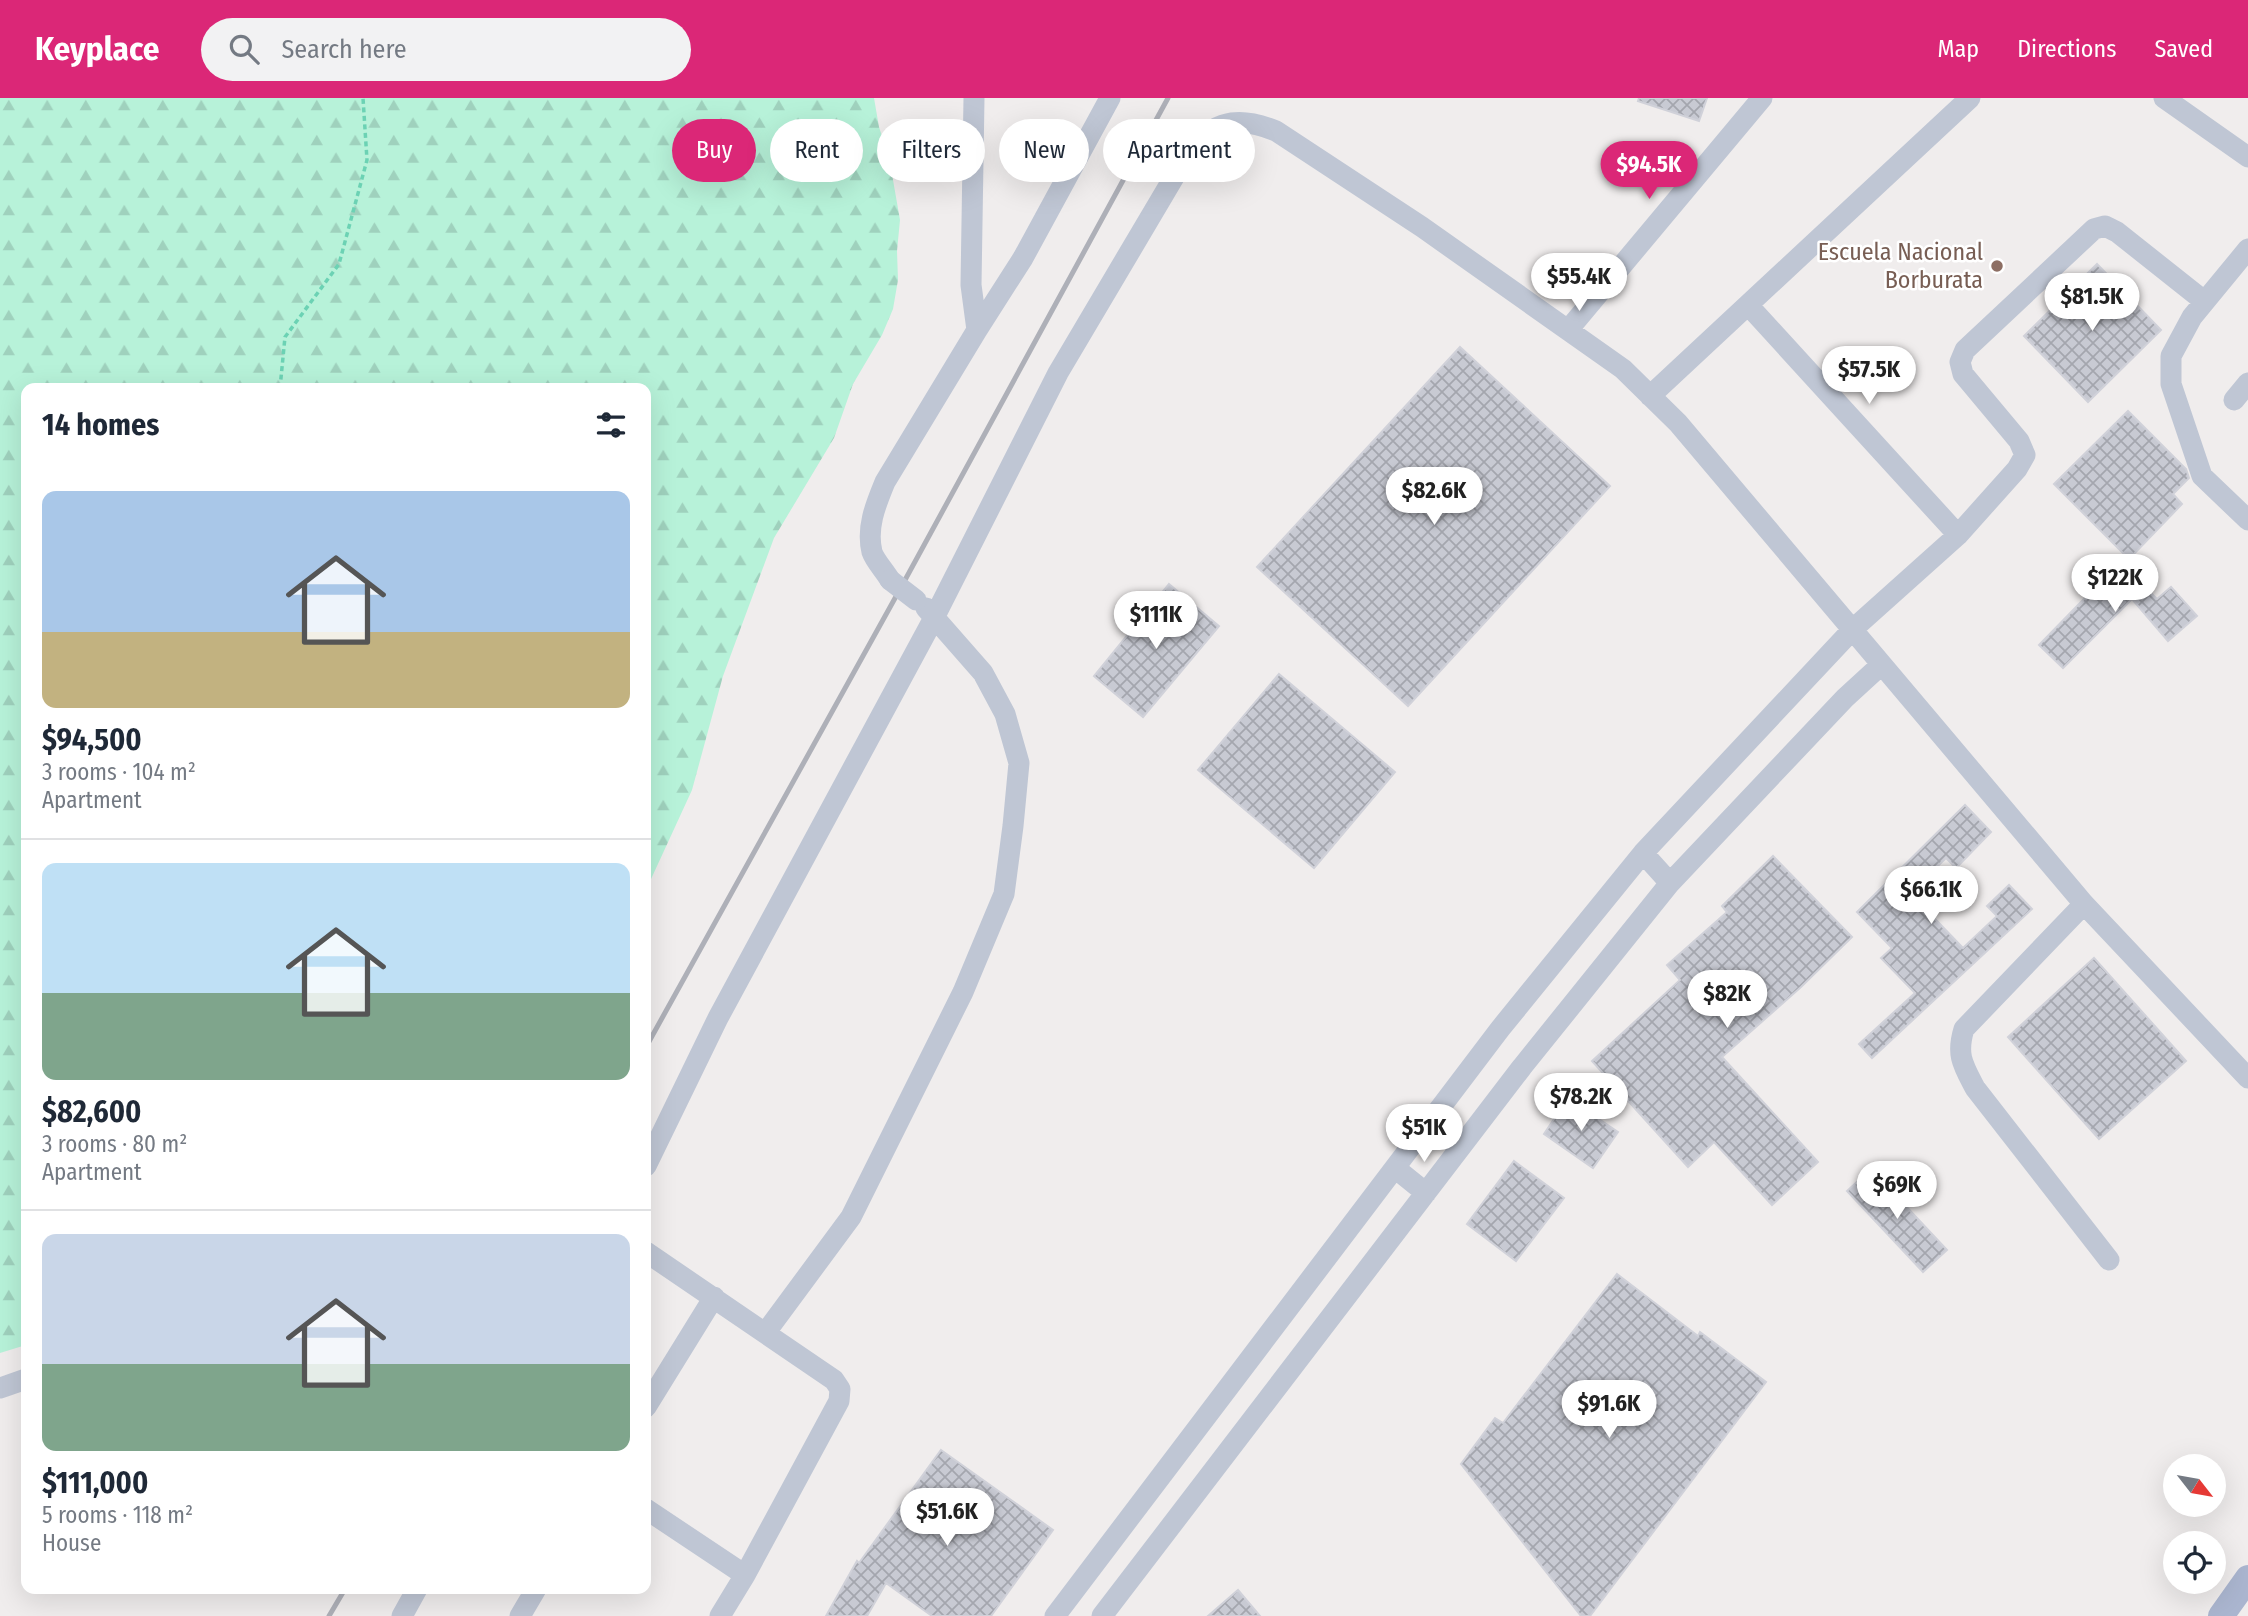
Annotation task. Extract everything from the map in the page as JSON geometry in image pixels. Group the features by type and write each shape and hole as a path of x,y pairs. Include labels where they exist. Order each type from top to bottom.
{"main road":[{"path":"2221,1616 2248,1578"}],"street":[{"path":"974,98 971,285 977,330"},
{"path":"766,1332 851,1217 963,992 1004,894 1019,762 1005,714 983,673 935,616 890,580 873,554 870,530 875,507 885,482 1023,258 1111,98"},
{"path":"1568,331 1762,98"},
{"path":"1650,396 1970,98"},
{"path":"2172,100 2248,157"},
{"path":"651,1156 718,1018 935,616 1058,373 1193,145 1209,130 1226,123 1262,126 1276,131 1422,227 1623,369 1678,423 2084,904 2248,1077"},
{"path":"1055,1616 1500,1030 1643,853 1853,629 1958,535 2017,469 2025,455 2019,441 1963,374 1960,362 1965,350 2094,229 2105,226 2117,232 2204,301"},
{"path":"2248,249 2192,317 2171,356 2171,384 2202,476 2248,520"},
{"path":"1748,305 1958,535"},
{"path":"2234,400 2248,383"},
{"path":"1102,1616 1522,1067 1671,883 1845,698 1881,665"},
{"path":"1643,853 1671,883"},
{"path":"2084,904 1964,1029 1959,1054 1975,1088 2109,1260"},
{"path":"651,1130 668,1122"},
{"path":"1395,1168 1426,1193"},
{"path":"651,1255 834,1380 840,1389 839,1401 720,1616"},
{"path":"651,1399 714,1297"},
{"path":"0,1388 21,1381"},
{"path":"1175,1458 1206,1481"},
{"path":"651,1511 745,1575"},
{"path":"1131,1516 1162,1538"},
{"path":"402,1616 414,1594"},
{"path":"520,1616 533,1594"}],"path":[{"path":"280,383 285,337 339,264 367,160 363,98"}],"green space":[{"path":"0,98 874,98 878,119 877,182 893,182 900,220 898,280 893,309 882,335 853,384 834,438 774,538 723,676 692,790 651,879 651,383 21,383 21,1347 0,1353"}],"building":[{"path":"1639,98 1707,98 1699,121 1638,101"},
{"path":"2097,264 2161,330 2088,402 2024,336"},
{"path":"1460,347 1610,486 1408,706 1257,567"},
{"path":"2128,411 2186,469 2189,478 2173,494 2182,504 2129,559 2054,484"},
{"path":"2120,562 2157,599 2171,587 2197,616 2168,641 2132,599 2063,668 2039,645"},
{"path":"1169,584 1219,626 1143,717 1094,676"},
{"path":"1279,674 1395,772 1314,868 1198,770"},
{"path":"1965,805 1991,832 1956,868 1946,858 1910,893 1963,948 1997,916 1987,906 2009,885 2032,909 1872,1058 1859,1044 1915,993 1881,958 1892,948 1857,912"},
{"path":"1773,856 1852,937 1801,987 1722,1057 1818,1162 1772,1205 1714,1142 1688,1167 1592,1061 1680,980 1667,965 1727,912 1722,906"},
{"path":"2094,958 2186,1061 2099,1139 2008,1037"},
{"path":"1568,1098 1618,1132 1593,1168 1544,1134"},
{"path":"1514,1161 1564,1198 1516,1261 1467,1224"},
{"path":"1871,1169 1947,1250 1923,1272 1847,1191"},
{"path":"1617,1274 1698,1336 1700,1332 1766,1382 1590,1616 1581,1616 1461,1464 1495,1418 1503,1423"},
{"path":"941,1450 1053,1530 991,1616 932,1616 886,1583 867,1616 826,1616 857,1561 859,1563"},
{"path":"1238,1590 1260,1616 1208,1616"}],"railway":[{"path":"651,1038 1168,98"},
{"path":"329,1616 342,1594"}],"place":[{"name":"Escuela Nacional Borburata","path":"1997,266"}]}
